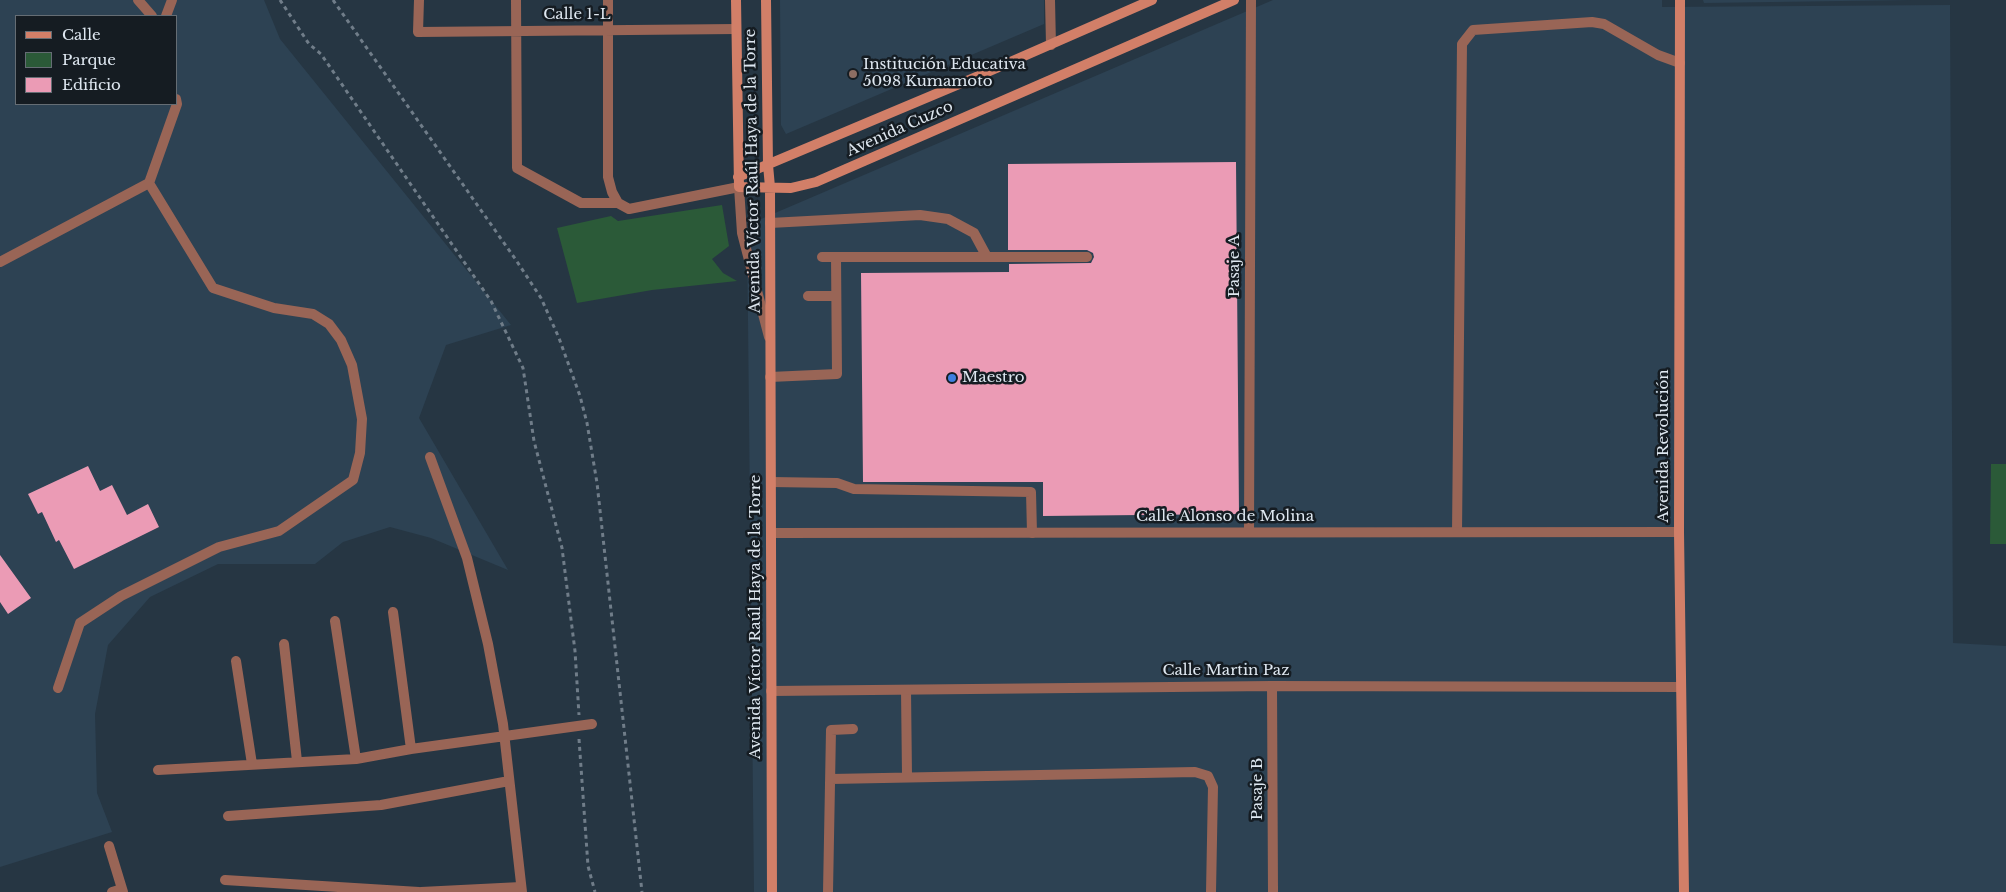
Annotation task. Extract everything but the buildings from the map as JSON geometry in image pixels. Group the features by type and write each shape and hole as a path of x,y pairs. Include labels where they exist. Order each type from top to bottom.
{"street":[{"path":"138,0 151,15"},
{"path":"166,15 172,0"},
{"name":"Calle 1-L","path":"419,0 418,32 736,29"},
{"path":"516,0 517,168 580,203 618,203 629,209 738,182"},
{"path":"608,0 608,177 612,192 618,203"},
{"name":"Avenida Víctor Raúl Haya de la Torre","path":"736,0 738,182 742,233 770,342"},
{"name":"Avenida Víctor Raúl Haya de la Torre","path":"766,0 768,165 770,187 772,892"},
{"path":"1050,0 1051,45"},
{"name":"Avenida Cuzco","path":"738,182 768,165 1152,0"},
{"name":"Avenida Cuzco","path":"738,182 770,187 800,187 816,182 1234,0"},
{"name":"Pasaje A","path":"1249,532 1251,0"},
{"name":"Avenida Revolución","path":"1680,0 1679,532 1684,892"},
{"path":"1457,532 1462,44 1474,30 1592,22 1604,24 1658,55 1680,63"},
{"path":"0,262 149,183 177,105"},
{"path":"58,688 80,622 121,596 219,547 279,531 353,480 360,453 362,419 352,365 341,340 329,324 313,314 274,308 213,288 149,183"},
{"path":"770,223 920,215 948,219 974,232 987,257"},
{"path":"822,257 1087,257"},
{"path":"770,377 837,374 836,257"},
{"path":"808,296 836,296"},
{"path":"225,880 420,892 521,889 504,736 488,644 467,558 430,458"},
{"path":"771,482 837,483 854,489 1031,492 1032,532"},
{"name":"Calle Alonso de Molina","path":"771,533 1679,532"},
{"path":"393,612 411,748"},
{"path":"335,620 356,759"},
{"path":"284,644 297,761"},
{"path":"236,662 252,764"},
{"name":"Calle Martin Paz","path":"771,691 1272,686 1681,687"},
{"name":"Pasaje B","path":"1272,686 1273,892"},
{"path":"906,690 907,776"},
{"path":"158,770 356,759 411,748 592,724"},
{"path":"828,892 831,730 853,729"},
{"path":"831,778 1194,772 1208,776 1213,786 1211,892"},
{"path":"228,816 381,805 509,781"},
{"path":"109,846 119,891"}],"path":[{"path":"280,0 308,44 321,54 491,300 523,368 534,441 562,548 575,651 579,750 588,866 594,892"},
{"path":"333,0 516,260 540,298 559,338 580,396 587,423 597,482 642,892"}],"shaded area":[{"path":"0,0 264,0 280,39 511,325 446,345 419,418 508,570 431,538 390,527 343,542 315,564 218,564 150,597 108,645 95,714 97,793 112,832 0,867"},
{"name":"Institución Educativa 5098 Kumamoto","path":"780,0 1044,0 1044,24 786,134 781,125"},
{"path":"1273,0 1662,0 1662,7 1950,5 1953,643 2006,646 2006,892 754,892 747,225"},
{"path":"1703,0 1912,0 1704,3"}],"green space":[{"path":"722,205 729,246 712,259 723,273 737,281 652,290 577,303 557,228 611,216 618,221"},
{"path":"1991,464 2006,464 2006,544 1990,544"}],"place":[{"name":"Institución Educativa 5098 Kumamoto","path":"853,74"},
{"name":"Maestro","path":"952,378"}]}
